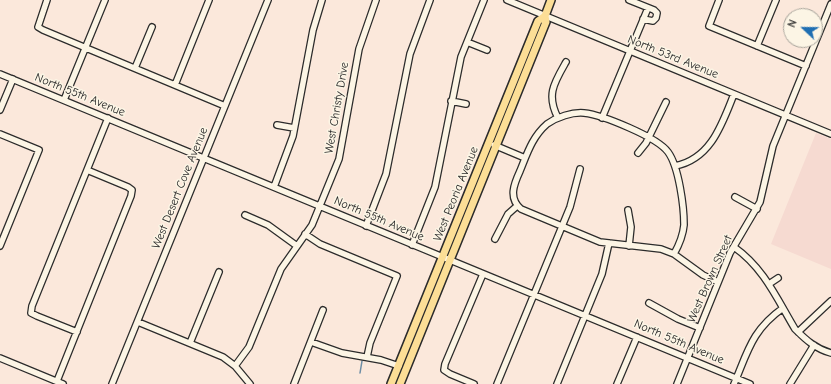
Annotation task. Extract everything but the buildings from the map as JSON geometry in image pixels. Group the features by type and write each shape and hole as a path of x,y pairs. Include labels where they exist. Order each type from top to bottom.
{"main road":[{"name":"West Peoria Avenue","path":"391,384 446,259 492,145 546,22 545,16 552,0"},
{"name":"West Peoria Avenue","path":"400,384 446,259"}],"street":[{"path":"48,0 38,26 86,48 225,106"},
{"path":"64,100 105,0"},
{"path":"175,85 209,0"},
{"name":"West Desert Cove Avenue","path":"112,384 268,0"},
{"path":"274,187 290,147 313,30 322,0"},
{"name":"West Christy Drive","path":"236,366 249,347 281,268 306,234 320,207 339,159 359,49 376,0"},
{"path":"366,226 386,174 410,54 430,0"},
{"path":"412,245 431,199 444,158 458,70 467,42 484,0"},
{"name":"North 53rd Avenue","path":"507,0 831,134"},
{"path":"629,0 654,10 657,13 656,18 653,21 643,19"},
{"path":"719,0 709,26 806,66"},
{"path":"757,46 776,0"},
{"name":"West Brown Street","path":"677,384 718,282 734,247 757,209 764,191 773,146 831,4"},
{"path":"602,118 648,8"},
{"path":"136,68 152,27"},
{"path":"467,42 487,50"},
{"path":"558,118 552,103 553,88 566,62"},
{"path":"298,68 305,70"},
{"name":"North 55th Avenue","path":"0,74 688,358 735,381 750,384"},
{"path":"0,110 13,79"},
{"path":"675,166 690,162 704,152 721,125 734,94"},
{"path":"452,101 466,104"},
{"path":"638,153 649,137 657,117 666,102"},
{"path":"674,254 682,237 684,226 675,166 662,145 649,137 602,118 584,113 575,113 558,118 548,124 537,135 525,158 513,187 513,199 517,206 529,214 600,242 661,248 674,254 703,275 718,282"},
{"path":"77,332 31,313 32,306 108,118"},
{"path":"277,125 294,128"},
{"path":"0,134 39,150 0,246"},
{"path":"492,145 525,158"},
{"path":"497,384 570,207 580,169"},
{"path":"57,381 131,196 132,190 87,170"},
{"path":"735,197 757,209"},
{"path":"495,239 508,214 517,206"},
{"path":"628,210 631,227 629,246"},
{"path":"245,215 268,225 297,246"},
{"path":"306,234 320,244 397,276 370,344 367,357"},
{"path":"557,384 606,264 609,243"},
{"path":"734,247 751,261 769,284 798,332 814,346 831,353"},
{"path":"190,343 219,272"},
{"path":"474,384 444,370 445,364 483,274"},
{"path":"769,284 778,278"},
{"path":"798,332 831,300"},
{"path":"649,303 678,319 700,328"},
{"path":"735,381 752,340 758,330 765,322 783,308"},
{"path":"294,384 323,310"},
{"path":"138,322 223,357 236,366 250,384"},
{"path":"617,384 637,337"},
{"path":"311,342 342,353 367,357 399,366"},
{"path":"790,384 814,346"},
{"path":"0,358 63,384"}],"shaded area":[{"path":"816,133 831,139 831,269 771,244"}],"waterway":[{"path":"360,373 362,361"}]}
